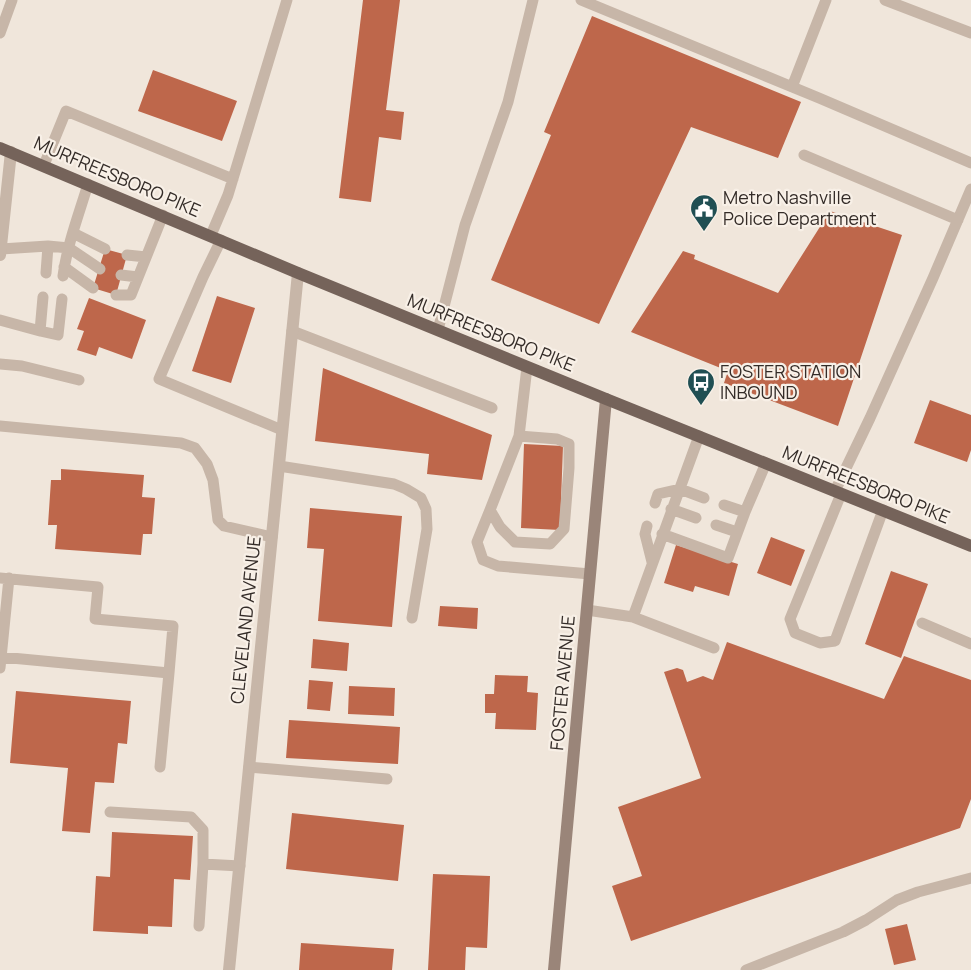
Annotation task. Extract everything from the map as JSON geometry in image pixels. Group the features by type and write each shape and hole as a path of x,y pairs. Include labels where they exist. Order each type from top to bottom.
{"main road":[{"name":"MURFREESBORO PIKE","path":"6,150 527,367 971,546"},
{"name":"FOSTER AVENUE","path":"554,970 606,399"}],"street":[{"path":"0,252 6,150"},
{"name":"CLEVELAND AVENUE","path":"229,970 298,273"}],"lane":[{"path":"0,33 12,0"},
{"path":"282,430 160,379 203,278 288,0"},
{"path":"438,330 465,224 508,102 533,0"},
{"path":"581,0 971,163"},
{"path":"792,87 826,0"},
{"path":"885,0 971,33"},
{"path":"44,165 66,111 233,179"},
{"path":"804,155 958,220"},
{"path":"88,184 64,271 93,288"},
{"path":"883,510 834,641 820,643 795,633 790,619 838,492 971,188"},
{"path":"116,295 131,295 163,215"},
{"path":"73,233 105,249"},
{"path":"0,252 48,246 69,248 100,269"},
{"path":"46,273 48,246"},
{"path":"127,255 146,257"},
{"path":"121,276 138,277"},
{"path":"40,331 43,297"},
{"path":"0,320 58,335 62,299"},
{"path":"292,331 492,408"},
{"path":"0,364 22,366 79,380"},
{"path":"527,367 519,436 477,542 483,560 498,566 590,574"},
{"path":"0,426 180,443 195,448 207,464 213,480 218,520 224,526 272,537"},
{"path":"490,510 500,528 515,542 550,544 564,529 569,444 557,439 519,436"},
{"path":"632,617 699,436"},
{"path":"662,534 728,558 766,463"},
{"path":"279,466 394,484 406,488 421,498 426,509 427,530 412,618"},
{"path":"655,503 658,494 680,489 704,498"},
{"path":"724,505 745,512"},
{"path":"672,510 696,518"},
{"path":"647,526 645,534 652,562"},
{"path":"716,526 737,532"},
{"path":"160,768 169,673 173,626 95,619 98,587 4,578 0,662 169,673"},
{"path":"587,610 632,617 714,648"},
{"path":"922,623 971,644"},
{"path":"249,767 387,779"},
{"path":"110,812 190,817 203,830 204,864 199,926"},
{"path":"204,864 240,866"},
{"path":"746,970 844,932 898,900 918,892 971,878"}],"building":[{"path":"363,0 400,0 386,110 404,112 401,140 379,137 371,202 339,198"},
{"path":"592,16 801,102 778,158 691,127 599,324 491,280 551,135 544,132"},
{"path":"153,70 237,101 222,141 138,111"},
{"path":"830,211 902,235 838,426 724,383 728,371 631,332 683,251 695,255 694,259 778,293"},
{"path":"105,249 127,255 116,295 93,288"},
{"path":"217,296 255,308 231,383 192,371"},
{"path":"89,298 146,320 132,359 99,347 96,356 77,350 84,331 77,329"},
{"path":"323,368 492,435 482,480 427,474 429,454 315,441"},
{"path":"930,400 971,415 971,450 967,462 914,443"},
{"path":"524,444 563,446 560,530 521,528"},
{"path":"61,469 144,475 142,497 155,498 152,534 143,534 141,555 55,549 57,525 48,525 51,480 61,480"},
{"path":"310,508 402,516 392,627 318,621 324,549 307,548"},
{"path":"771,537 805,550 791,586 757,573"},
{"path":"676,545 738,564 729,596 695,586 693,592 664,583"},
{"path":"891,571 928,584 901,658 865,644"},
{"path":"440,606 478,608 477,629 438,626"},
{"path":"313,639 349,643 347,671 311,668"},
{"path":"727,642 884,699 904,656 971,680 971,799 960,828 631,941 612,886 642,876 618,807 701,778 664,672 677,668 683,670 687,682 703,676 713,680"},
{"path":"495,675 528,676 527,692 538,693 536,730 495,729 496,713 485,713 485,694 494,694"},
{"path":"309,680 333,682 330,711 307,709"},
{"path":"349,686 395,688 394,716 348,714"},
{"path":"16,691 131,701 127,744 118,743 114,783 95,782 90,833 62,831 68,768 10,763"},
{"path":"289,720 400,727 398,764 286,758"},
{"path":"292,813 404,825 398,881 286,869"},
{"path":"112,832 193,836 190,880 174,879 172,927 148,926 148,934 93,931 96,876 110,877"},
{"path":"433,874 490,876 487,948 466,947 465,970 428,970"},
{"path":"907,924 916,960 894,965 885,929"},
{"path":"301,943 394,949 392,970 299,970"}],"place":[{"name":"Metro Nashville Police Department","path":"704,232"},
{"name":"FOSTER STATION INBOUND","path":"701,406"}]}
